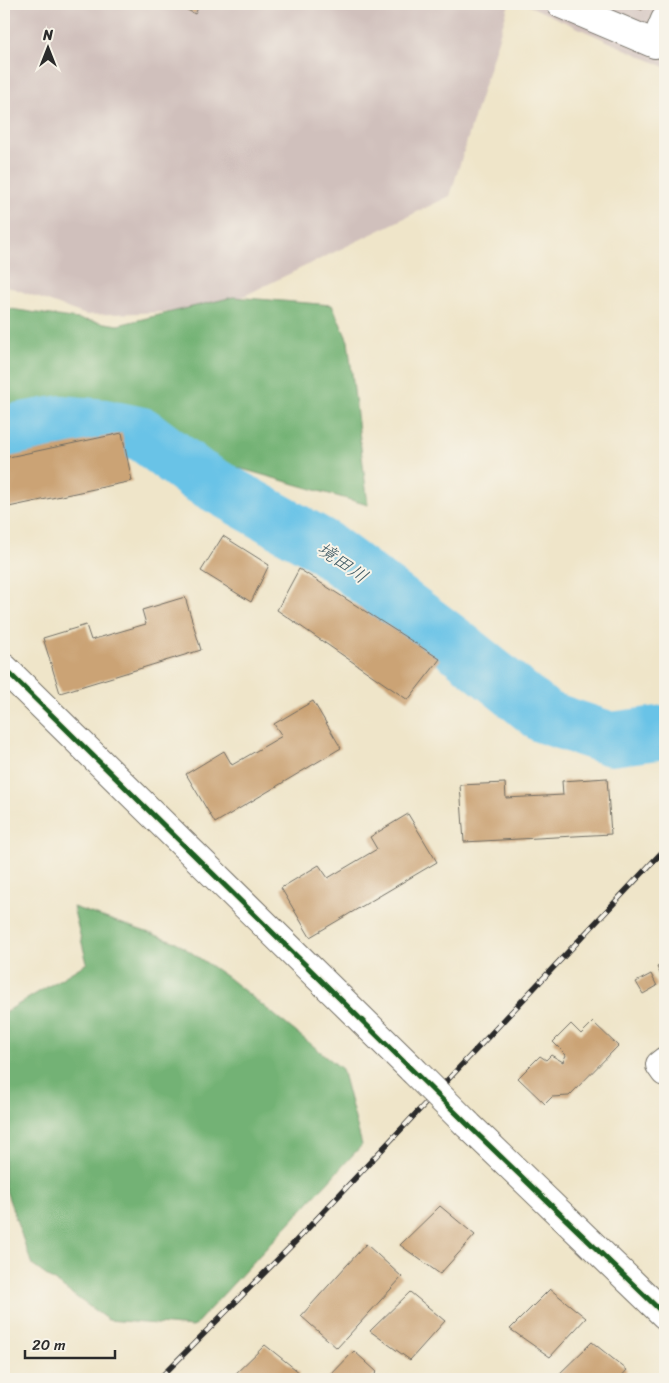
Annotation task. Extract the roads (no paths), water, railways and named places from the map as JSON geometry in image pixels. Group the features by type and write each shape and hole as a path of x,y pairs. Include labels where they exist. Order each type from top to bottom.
{"street":[{"path":"561,4 655,44 665,20"},
{"path":"4,668 467,1124 665,1315"},
{"path":"665,1061 660,1065 665,1072"}],"waterway":[{"name":"境田川","path":"4,432 61,422 104,426 142,434 198,476 323,546 453,643 545,717 611,739 665,732"}],"railway":[{"path":"159,1379 294,1243 665,849"}]}
